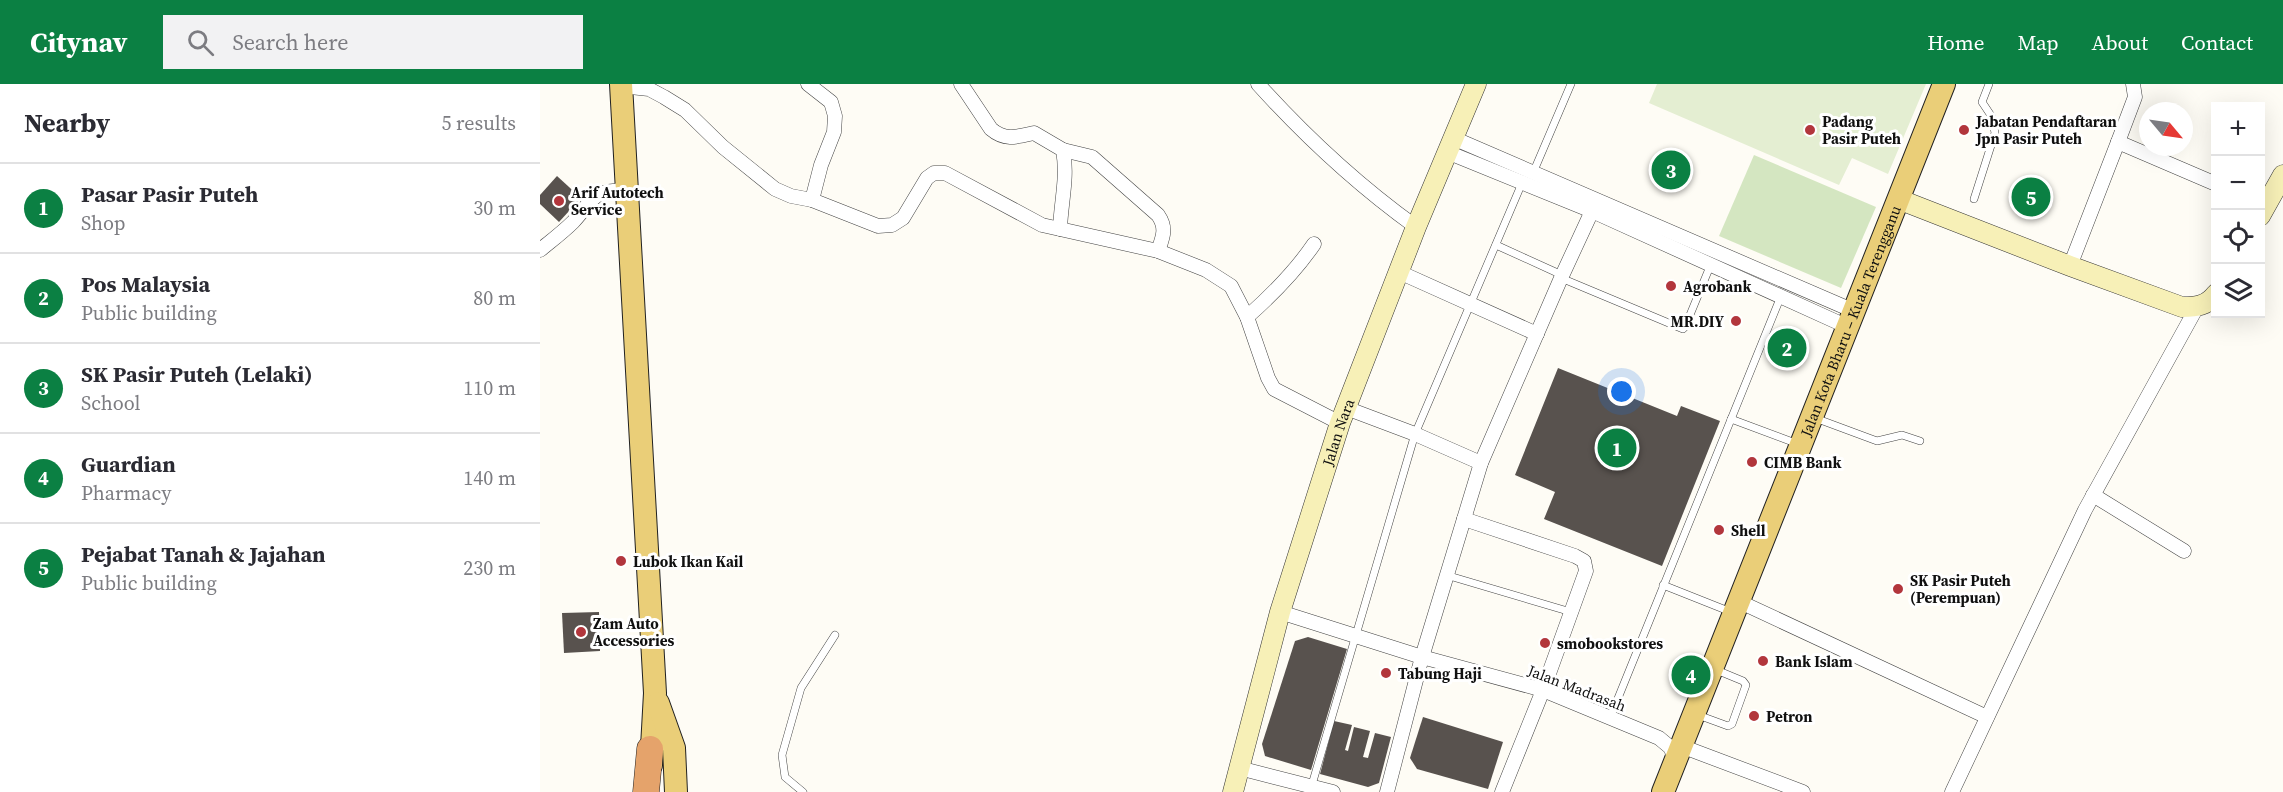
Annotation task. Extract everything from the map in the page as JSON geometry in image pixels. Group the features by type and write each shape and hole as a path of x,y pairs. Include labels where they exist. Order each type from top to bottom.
{"highway":[{"path":"646,792 650,749"}],"main road":[{"name":"Jalan Nara","path":"1233,792 1280,612 1343,416 1416,227 1476,84"},
{"name":"Jalan Kota Bharu – Kuala Terengganu","path":"1663,792 1944,84"},
{"path":"621,85 655,693 650,749 652,792"},
{"path":"2265,204 2283,175"},
{"path":"1898,199 2070,266 2182,306 2197,307 2211,301"},
{"path":"655,693 674,748 676,792"}],"street":[{"path":"808,84 831,102 835,116 834,132 821,165 812,200"},
{"path":"960,84 996,134 1012,139 1034,133 1063,150 1092,158 1158,215 1164,223 1158,251"},
{"path":"1258,84 1278,106 1379,201 1416,227"},
{"path":"2070,266 2135,97 2133,84"},
{"path":"621,85 649,89 685,110 723,147 775,189 791,196 812,200 878,226 892,225 903,218 927,178 934,173 945,173 1028,219 1060,229 1158,251 1206,270 1231,286 1247,316 1268,378 1274,389 1343,416 1415,434 1481,463"},
{"path":"2118,142 2211,182"},
{"path":"1450,145 1533,173 1851,319"},
{"path":"1450,145 1522,183 1592,211 1780,296 1851,319"},
{"path":"1060,229 1061,200 1066,181 1063,150"},
{"path":"540,250 573,221 595,195 608,190 627,190"},
{"path":"1387,792 1422,657 1481,463 1561,276 1592,211"},
{"path":"1247,316 1282,285 1314,244"},
{"path":"1399,272 1537,334"},
{"path":"1952,792 2034,615 2093,495 2197,307"},
{"path":"2093,495 2184,551"},
{"path":"1464,519 1575,556 1584,561 1586,571 1543,690 1502,792"},
{"path":"1736,607 1987,717"},
{"name":"Jalan Madrasah","path":"1280,612 1422,657 1543,690 1667,742 1678,754"},
{"path":"1678,754 1803,792"},
{"path":"1239,768 1311,789 1333,792"}],"lane":[{"path":"1533,173 1571,84"},
{"path":"1974,199 1995,133 1992,117 1982,102 1989,84"},
{"path":"1311,789 1415,434 1522,183"},
{"path":"1496,245 1683,329 1711,264"},
{"path":"1610,718 1780,296"},
{"path":"1813,417 1876,441 1902,435 1920,441"},
{"path":"1731,419 1800,445"},
{"path":"1446,575 1571,612"},
{"path":"1663,585 1736,607"},
{"path":"803,792 785,777 782,755 801,688 835,635"},
{"path":"1694,714 1728,726 1732,724 1746,686 1743,681 1712,668"}],"green space":[{"name":"Padang Pasir Puteh","path":"1657,84 1926,84 1888,174 1852,158 1839,185 1649,103"},
{"path":"1754,155 1876,207 1841,288 1719,236"}],"building":[{"name":"Arif Autotech Service","path":"557,176 581,198 559,222 540,204 540,195"},
{"path":"1558,368 1677,416 1681,406 1720,421 1662,566 1544,519 1555,492 1515,475"},
{"name":"Zam Auto Accessories","path":"599,612 600,651 564,653 562,613"},
{"path":"1308,637 1347,649 1311,770 1265,756 1262,744 1295,641"},
{"path":"1423,717 1503,742 1488,789 1417,769 1410,758"},
{"path":"1334,721 1352,725 1345,750 1348,751 1354,727 1370,731 1363,757 1368,758 1375,733 1391,737 1379,783 1368,787 1320,774"}],"place":[{"name":"Padang Pasir Puteh","path":"1810,130"},
{"name":"Jabatan Pendaftaran Jpn Pasir Puteh","path":"1964,130"},
{"name":"SK Pasir Puteh (Lelaki)","path":"1671,170"},
{"name":"Pejabat Tanah & Jajahan","path":"2031,197"},
{"name":"Arif Autotech Service","path":"559,201"},
{"name":"Agrobank","path":"1671,286"},
{"name":"MR.DIY","path":"1736,321"},
{"name":"Pos Malaysia","path":"1787,348"},
{"name":"Pasar Pasir Puteh","path":"1617,448"},
{"name":"CIMB Bank","path":"1752,462"},
{"name":"Shell","path":"1719,530"},
{"name":"Lubok Ikan Kail","path":"621,561"},
{"name":"SK Pasir Puteh (Perempuan)","path":"1898,589"},
{"name":"Zam Auto Accessories","path":"581,632"},
{"name":"smobookstores","path":"1545,643"},
{"name":"Bank Islam","path":"1763,661"},
{"name":"Tabung Haji","path":"1386,673"},
{"name":"Guardian","path":"1691,675"},
{"name":"Petron","path":"1754,716"}]}
